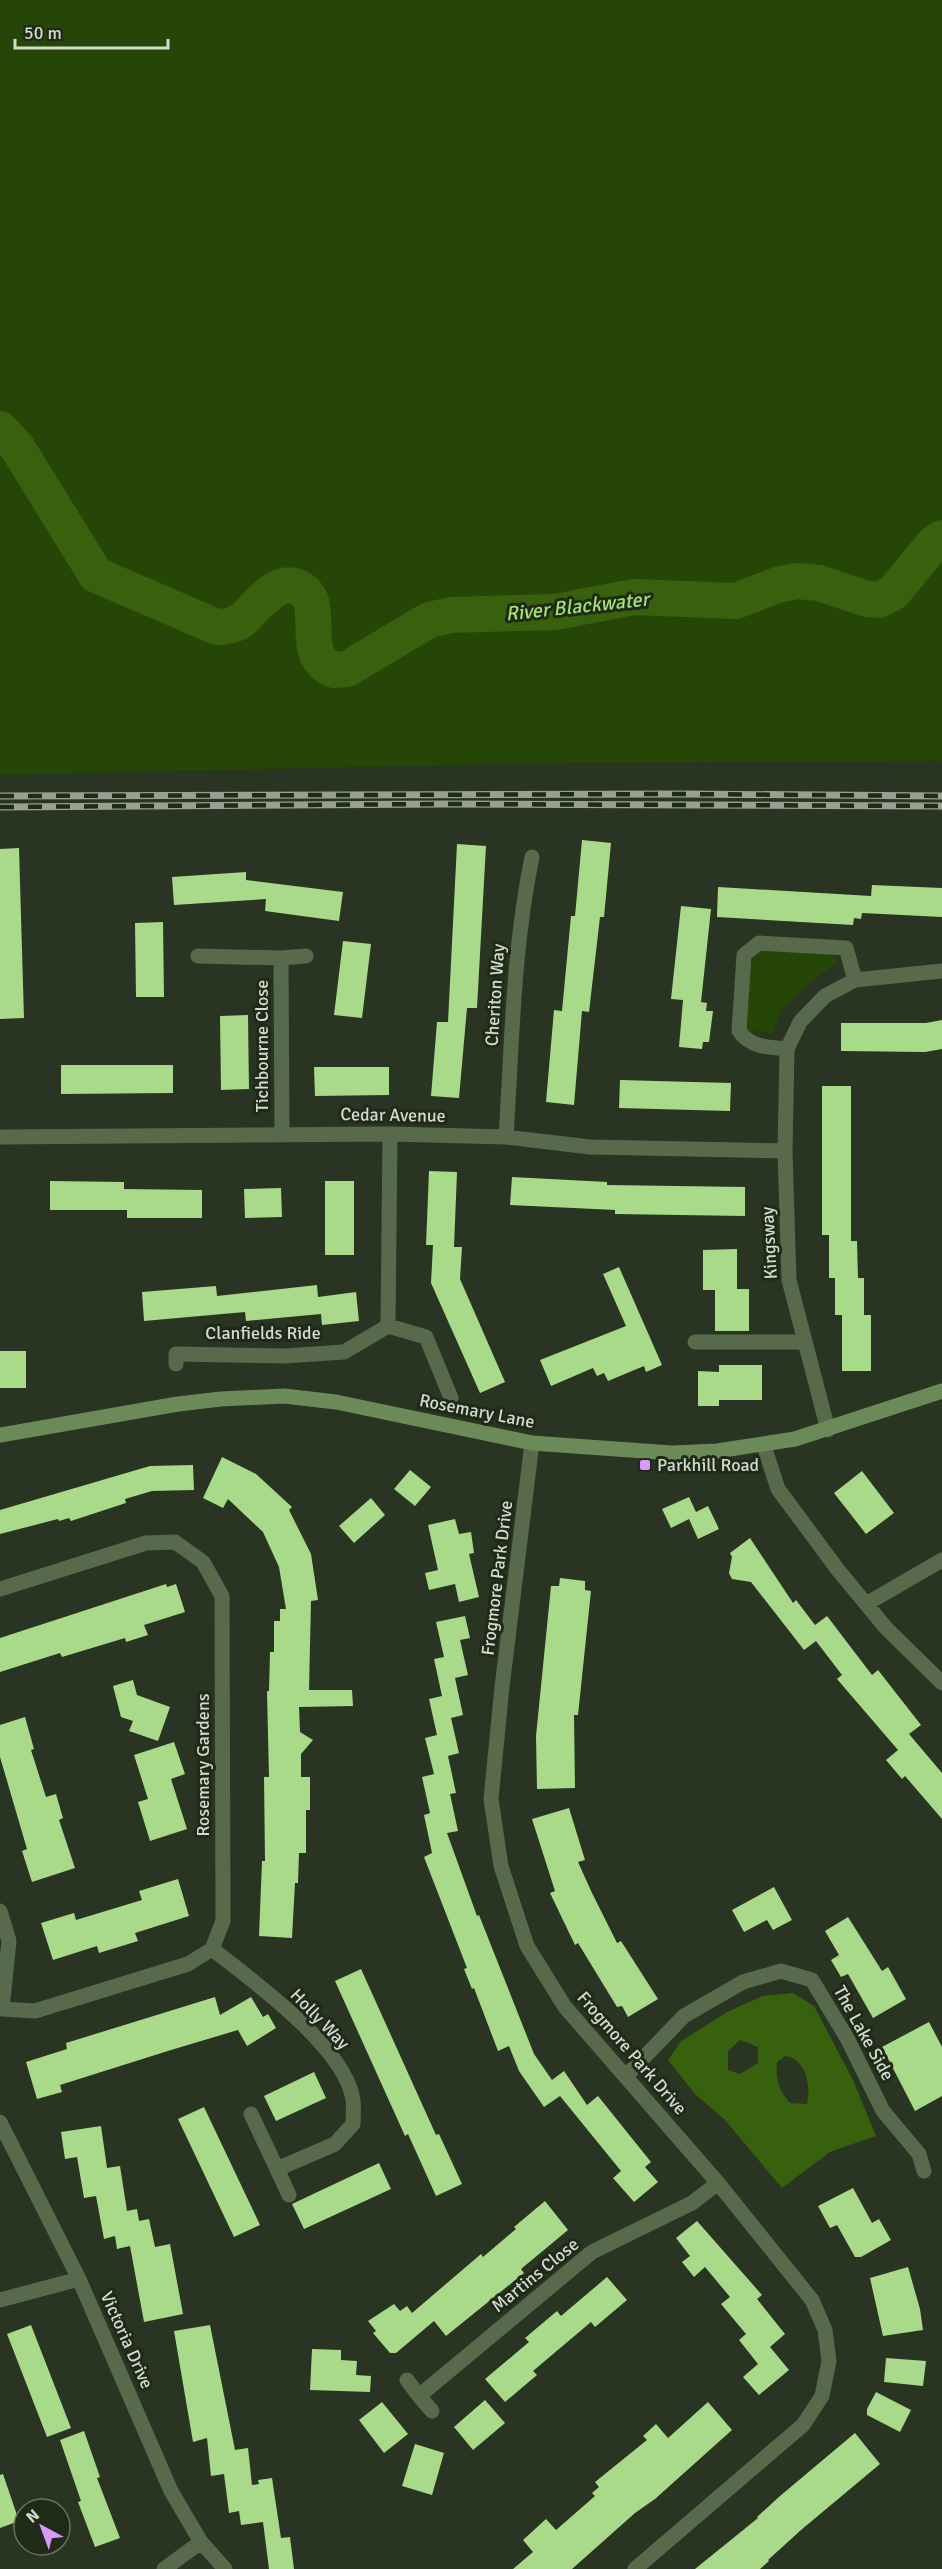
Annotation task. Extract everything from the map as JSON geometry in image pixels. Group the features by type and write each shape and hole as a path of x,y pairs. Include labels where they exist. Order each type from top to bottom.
{"street":[{"name":"Cheriton Way","path":"506,1137 521,909 532,857"},
{"path":"787,1049 760,1046 746,1041 739,1031 744,955 759,943 846,948 855,980"},
{"name":"Tichbourne Close","path":"198,956 281,958 306,956"},
{"name":"Tichbourne Close","path":"281,958 282,1134"},
{"name":"Kingsway","path":"828,1430 789,1280 785,1151 787,1049 800,1022 825,996 855,980 942,971"},
{"name":"Cedar Avenue","path":"0,1137 390,1134 506,1137 590,1147 785,1151"},
{"path":"390,1134 386,1289 388,1326 426,1337 451,1398"},
{"name":"Clanfields Ride","path":"176,1364 176,1354 195,1352 285,1356 344,1352 388,1326"},
{"path":"695,1342 805,1342"},
{"name":"Rosemary Lane","path":"0,1435 221,1398 284,1396 336,1402 532,1443 672,1453 717,1451 764,1446 828,1430 942,1391"},
{"name":"Frogmore Park Drive","path":"532,1443 491,1799 501,1866 527,1946 565,2007 718,2183 812,2300 825,2330 829,2361 822,2396 803,2425 635,2569"},
{"path":"764,1446 778,1489 886,1628 942,1683"},
{"name":"Rosemary Gardens","path":"0,1589 146,1543 175,1542 203,1562 222,1596 223,1920 212,1949"},
{"path":"866,1604 942,1560"},
{"path":"0,1911 9,1941 1,2013 35,2011 188,1964 212,1949"},
{"name":"Holly Way","path":"212,1949 271,1995 315,2037 339,2066 353,2099 353,2124 335,2144 277,2169"},
{"name":"The Lake Side","path":"626,2076 684,2016 743,1982 781,1971 812,1980 847,2038 883,2111 919,2154 924,2171"},
{"path":"250,2114 289,2196"},
{"name":"Victoria Drive","path":"0,2122 79,2279 171,2491 201,2542 225,2569"},
{"name":"Martins Close","path":"419,2396 592,2252 692,2203 718,2183"},
{"path":"0,2300 79,2279"},
{"path":"407,2380 432,2411"},
{"path":"164,2569 201,2542"}],"shaded area":[{"path":"0,0 942,0 942,761 539,763 0,775"},
{"path":"761,950 832,953 837,962 805,987 782,1010 773,1033 747,1030 750,965"},
{"path":"793,1993 814,2006 853,2080 876,2136 830,2152 782,2188 725,2120 695,2094 668,2060 681,2041 729,2011 763,1996","holes":["740,2040 758,2047 758,2063 740,2074 728,2070 728,2051","785,2056 792,2058 803,2068 808,2082 807,2104 790,2103 783,2094 777,2079 777,2062"]}],"building":[{"path":"582,840 611,843 604,917 600,917 589,1012 582,1011 574,1105 546,1102 554,1010 562,1011 571,916 575,916"},
{"path":"457,844 486,846 477,1008 467,1008 459,1098 431,1096 437,1022 448,1022"},
{"path":"19,848 24,1018 0,1019 0,849"},
{"path":"246,872 246,880 343,892 339,921 265,911 266,899 174,905 172,877"},
{"path":"872,885 942,888 942,917 862,913 861,919 854,918 853,925 717,917 718,887 871,896"},
{"path":"681,906 711,909 701,1002 707,1003 706,1011 713,1011 709,1042 703,1042 702,1049 679,1047 683,1000 671,999"},
{"path":"163,922 164,997 136,997 135,923"},
{"path":"343,941 371,944 362,1018 334,1015"},
{"path":"248,1015 249,1089 221,1090 220,1016"},
{"path":"942,1020 942,1049 925,1052 841,1051 841,1023 926,1023"},
{"path":"61,1065 173,1065 173,1093 61,1094"},
{"path":"314,1067 389,1067 389,1095 315,1096"},
{"path":"620,1080 731,1083 730,1111 619,1108"},
{"path":"822,1086 851,1086 851,1241 857,1241 858,1278 864,1278 864,1315 871,1315 871,1371 842,1371 842,1315 835,1315 835,1278 829,1278 829,1235 822,1235"},
{"path":"429,1171 457,1172 454,1247 462,1247 460,1279 505,1382 480,1393 431,1283 433,1245 426,1245"},
{"path":"512,1177 607,1182 607,1185 745,1187 745,1216 615,1214 615,1210 510,1205"},
{"path":"50,1181 124,1182 124,1189 202,1190 202,1218 127,1218 127,1210 50,1210"},
{"path":"325,1181 354,1181 354,1255 325,1255"},
{"path":"281,1188 282,1217 245,1218 244,1189"},
{"path":"737,1249 737,1289 749,1289 749,1331 715,1331 715,1290 703,1290 703,1250"},
{"path":"619,1267 662,1365 646,1372 644,1366 608,1381 604,1373 597,1376 593,1368 551,1386 540,1360 626,1326 603,1274"},
{"path":"317,1285 318,1297 356,1292 359,1321 322,1325 321,1314 246,1321 245,1312 144,1321 142,1292 216,1286 217,1296"},
{"path":"0,1351 26,1351 26,1388 0,1388"},
{"path":"719,1365 762,1365 762,1400 719,1400 719,1406 698,1406 698,1371 719,1372"},
{"path":"222,1457 256,1474 292,1507 289,1510 311,1554 318,1600 311,1601 309,1690 352,1690 353,1706 299,1707 300,1732 313,1740 301,1754 301,1777 310,1777 310,1810 306,1810 306,1853 299,1853 292,1938 259,1936 262,1861 265,1861 264,1777 269,1777 267,1691 269,1691 270,1652 274,1652 274,1621 280,1621 280,1609 286,1609 279,1567 263,1532 228,1499 223,1508 203,1498"},
{"path":"193,1465 194,1490 152,1491 125,1499 126,1503 71,1521 69,1518 59,1521 58,1519 0,1534 0,1510 150,1466"},
{"path":"410,1470 431,1487 415,1506 394,1489"},
{"path":"862,1471 894,1513 866,1534 834,1493"},
{"path":"689,1497 696,1512 708,1506 719,1529 698,1539 689,1519 671,1528 662,1509"},
{"path":"371,1498 385,1515 354,1543 339,1526"},
{"path":"455,1519 459,1534 471,1532 474,1553 469,1554 479,1597 459,1602 455,1584 429,1590 425,1573 438,1570 428,1525"},
{"path":"750,1538 793,1603 796,1600 815,1625 827,1616 872,1675 878,1670 921,1725 909,1734 942,1773 942,1819 905,1776 902,1779 886,1760 898,1750 837,1679 842,1675 816,1641 804,1650 751,1582 732,1579 729,1573 732,1557 730,1553"},
{"path":"560,1578 585,1581 585,1590 591,1591 578,1715 574,1715 575,1788 537,1789 536,1736 551,1586 559,1586"},
{"path":"166,1584 167,1587 176,1584 185,1612 144,1625 148,1635 126,1642 125,1638 62,1657 60,1653 0,1672 0,1638"},
{"path":"465,1616 470,1638 460,1640 468,1675 455,1678 463,1715 451,1718 459,1753 448,1756 456,1793 450,1794 458,1831 447,1833 477,1916 479,1915 534,2054 552,2080 564,2071 587,2105 598,2096 651,2162 645,2167 658,2182 634,2202 613,2178 621,2171 560,2096 544,2107 519,2071 509,2046 498,2051 474,1988 472,1989 464,1969 467,1968 424,1857 432,1853 424,1815 430,1813 422,1777 434,1774 425,1738 437,1735 429,1699 442,1696 434,1659 444,1657 436,1622"},
{"path":"133,1680 137,1695 170,1707 158,1741 129,1731 133,1721 121,1717 113,1686"},
{"path":"25,1717 34,1749 31,1750 46,1797 56,1794 63,1818 59,1820 75,1868 32,1882 22,1851 27,1849 0,1757 0,1725"},
{"path":"174,1742 185,1774 171,1779 187,1829 150,1841 138,1802 148,1799 134,1755"},
{"path":"569,1808 585,1860 578,1862 592,1893 617,1943 621,1941 658,1999 628,2017 622,2006 617,2007 578,1943 575,1945 550,1893 555,1891 532,1819"},
{"path":"178,1879 189,1916 135,1933 138,1941 99,1953 97,1946 53,1960 41,1923 74,1913 76,1920 142,1900 139,1891"},
{"path":"774,1887 792,1920 773,1930 767,1920 744,1932 732,1910"},
{"path":"848,1917 882,1971 888,1967 906,1999 873,2018 848,1974 841,1977 831,1960 839,1955 825,1931"},
{"path":"361,1969 436,2135 439,2134 462,2184 436,2196 408,2134 405,2136 335,1981"},
{"path":"215,1997 220,2015 251,1997 263,2017 268,2014 276,2028 247,2046 238,2030 60,2085 62,2092 37,2099 26,2062 67,2049 66,2043"},
{"path":"929,2022 942,2047 942,2096 915,2111 882,2047"},
{"path":"314,2072 326,2098 276,2121 264,2096"},
{"path":"204,2107 260,2225 234,2237 178,2119"},
{"path":"101,2126 107,2168 120,2166 127,2211 137,2209 139,2221 149,2219 155,2247 170,2244 183,2314 144,2322 130,2246 117,2249 115,2236 104,2239 96,2196 84,2198 77,2157 65,2159 61,2132"},
{"path":"379,2163 391,2189 304,2229 292,2204"},
{"path":"853,2188 872,2223 879,2219 891,2240 861,2257 855,2257 837,2225 830,2228 818,2206"},
{"path":"545,2201 568,2230 521,2269 524,2273 446,2336 434,2321 396,2353 390,2353 373,2333 376,2331 368,2321 394,2304 400,2311 407,2306 412,2313 481,2254 483,2257"},
{"path":"697,2221 762,2295 757,2299 785,2334 770,2347 789,2370 759,2395 743,2377 758,2364 739,2340 746,2334 721,2304 730,2297 705,2267 694,2277 682,2262 690,2256 676,2238"},
{"path":"908,2267 920,2309 923,2330 883,2336 870,2278"},
{"path":"607,2277 627,2300 595,2327 591,2322 533,2371 537,2375 505,2402 485,2379 529,2342 525,2338 557,2311 561,2316"},
{"path":"31,2325 71,2428 47,2437 7,2334"},
{"path":"210,2325 235,2450 248,2448 252,2485 259,2484 258,2480 272,2478 281,2538 290,2537 294,2569 269,2569 263,2522 241,2525 239,2511 229,2513 224,2474 211,2476 207,2438 193,2442 174,2331"},
{"path":"312,2349 341,2350 341,2360 357,2361 356,2375 371,2376 370,2392 310,2390"},
{"path":"886,2358 926,2361 923,2386 884,2382"},
{"path":"876,2392 911,2410 900,2432 867,2415 867,2409"},
{"path":"485,2400 505,2423 473,2450 454,2427"},
{"path":"382,2402 408,2434 384,2453 359,2420"},
{"path":"708,2402 732,2430 655,2499 635,2513 572,2569 513,2569 533,2552 523,2540 546,2519 556,2530 595,2496 592,2493 599,2487 595,2482 647,2440 643,2436 656,2424 668,2438"},
{"path":"84,2431 100,2477 97,2478 120,2538 95,2547 78,2502 81,2501 60,2440"},
{"path":"855,2433 880,2464 801,2530 760,2569 695,2569 758,2518 780,2496"},
{"path":"415,2444 444,2453 432,2495 402,2486"},
{"path":"3,2474 12,2500 12,2524 0,2528 0,2475"}],"waterway":[{"name":"River Blackwater","path":"0,429 17,447 96,575 217,627 240,621 275,589 291,585 299,588 311,601 315,649 325,665 334,670 347,669 429,620 451,615 555,612 634,597 736,601 777,585 797,581 819,583 867,599 879,600 893,593 934,543 942,538"}],"railway":[{"path":"0,796 682,794 942,796"},
{"path":"0,807 441,804 942,806"}],"place":[{"name":"Parkhill Road","path":"645,1465"}]}
